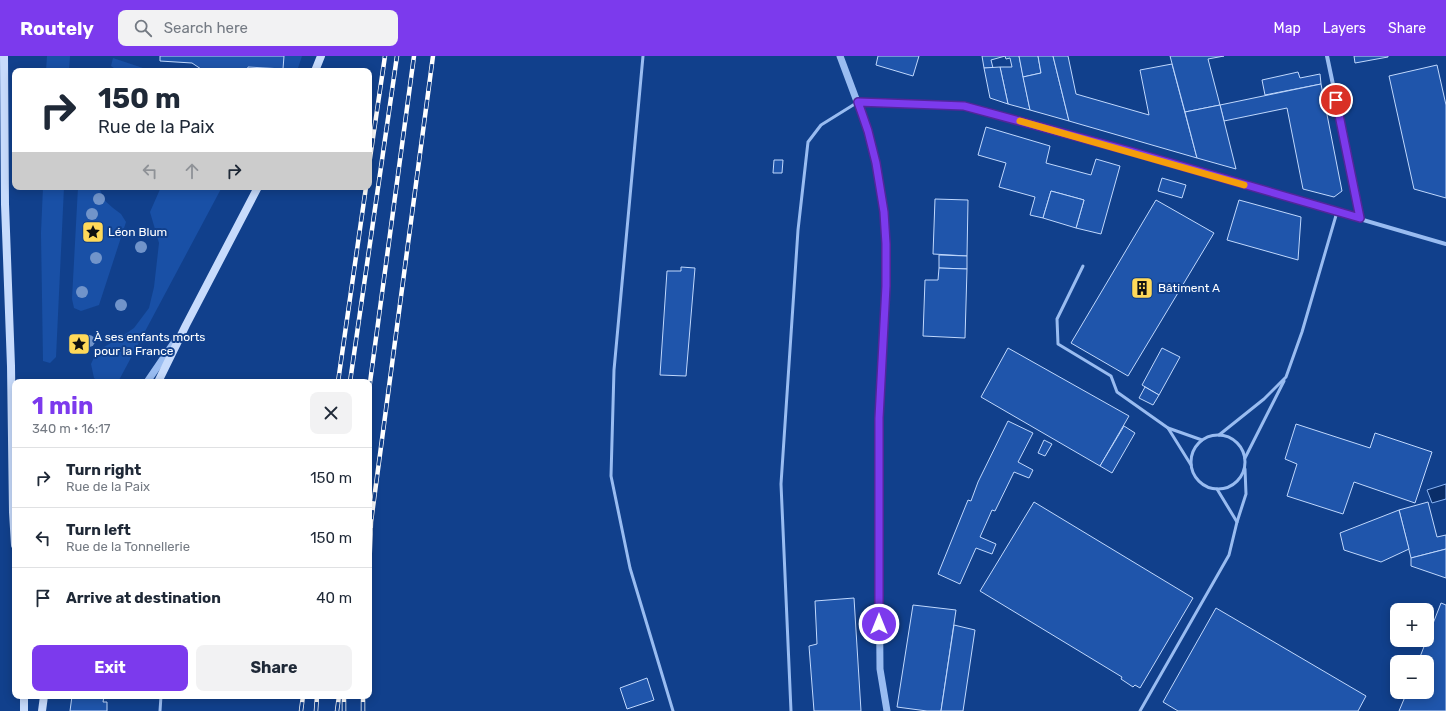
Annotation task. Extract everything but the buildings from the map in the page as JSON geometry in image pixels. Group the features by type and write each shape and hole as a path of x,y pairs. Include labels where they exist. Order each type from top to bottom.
{"main road":[{"path":"4,56 2,202 12,387"},
{"path":"316,68 321,56"},
{"path":"159,379 256,190"},
{"path":"24,699 24,711"},
{"path":"42,711 44,699"}],"street":[{"path":"840,56 868,131 876,163 884,212 886,286 879,418 879,548 880,669 887,711"},
{"path":"1327,56 1360,218"},
{"path":"858,102 964,106 1133,152 1446,244"},
{"path":"149,379 186,325"}],"lane":[{"path":"643,56 614,370 612,476 630,568 673,711"},
{"path":"791,711 781,484 798,230 808,142 821,125 858,102"},
{"path":"1245,458 1286,378 1307,317 1337,212"},
{"path":"1083,266 1057,319 1058,344 1111,376 1117,392 1168,428 1202,440"},
{"path":"1219,435 1264,399 1286,378"},
{"path":"1168,428 1192,466"},
{"path":"1140,711 1229,555 1246,494 1245,458 1237,441 1228,436 1210,436 1202,440 1195,447 1192,456 1194,474 1200,482 1208,487 1217,489 1227,487 1235,483 1242,476 1245,467"},
{"path":"1217,489 1237,522"},
{"path":"160,711 161,699"}],"shaded area":[{"path":"47,56 70,56 69,68 46,68"},
{"path":"284,56 302,56 298,68 283,68"},
{"path":"113,58 143,68 114,68 111,66"},
{"path":"43,190 64,190 56,357 50,363 43,361 41,233"},
{"path":"78,190 100,190 104,200 121,214 126,222 99,305 81,311 74,308 72,299"},
{"path":"160,190 220,190 120,379 95,379 91,364 97,351 134,328 149,308 154,287 159,243 150,212"},
{"path":"1446,484 1446,499 1432,503 1427,490"}],"railway":[{"path":"372,145 385,56"},
{"path":"350,379 397,56"},
{"path":"370,379 414,56"},
{"path":"372,514 433,56"},
{"path":"338,379 366,190"},
{"path":"301,711 303,699"},
{"path":"316,711 317,699"},
{"path":"337,711 339,699"},
{"path":"344,699 344,711"},
{"path":"363,699 363,711"}],"slow traffic":[{"path":"1020,121 1133,152 1244,185"}],"place":[{"name":"Léon Blum","path":"93,232"},
{"name":"Bâtiment A","path":"1142,288"},
{"name":"À ses enfants morts pour la France","path":"79,344"}],"route":[{"path":"879,624 879,418 886,286 886,244 884,212 876,163 868,131 858,102 964,106 1133,152 1360,218 1336,100"}]}
